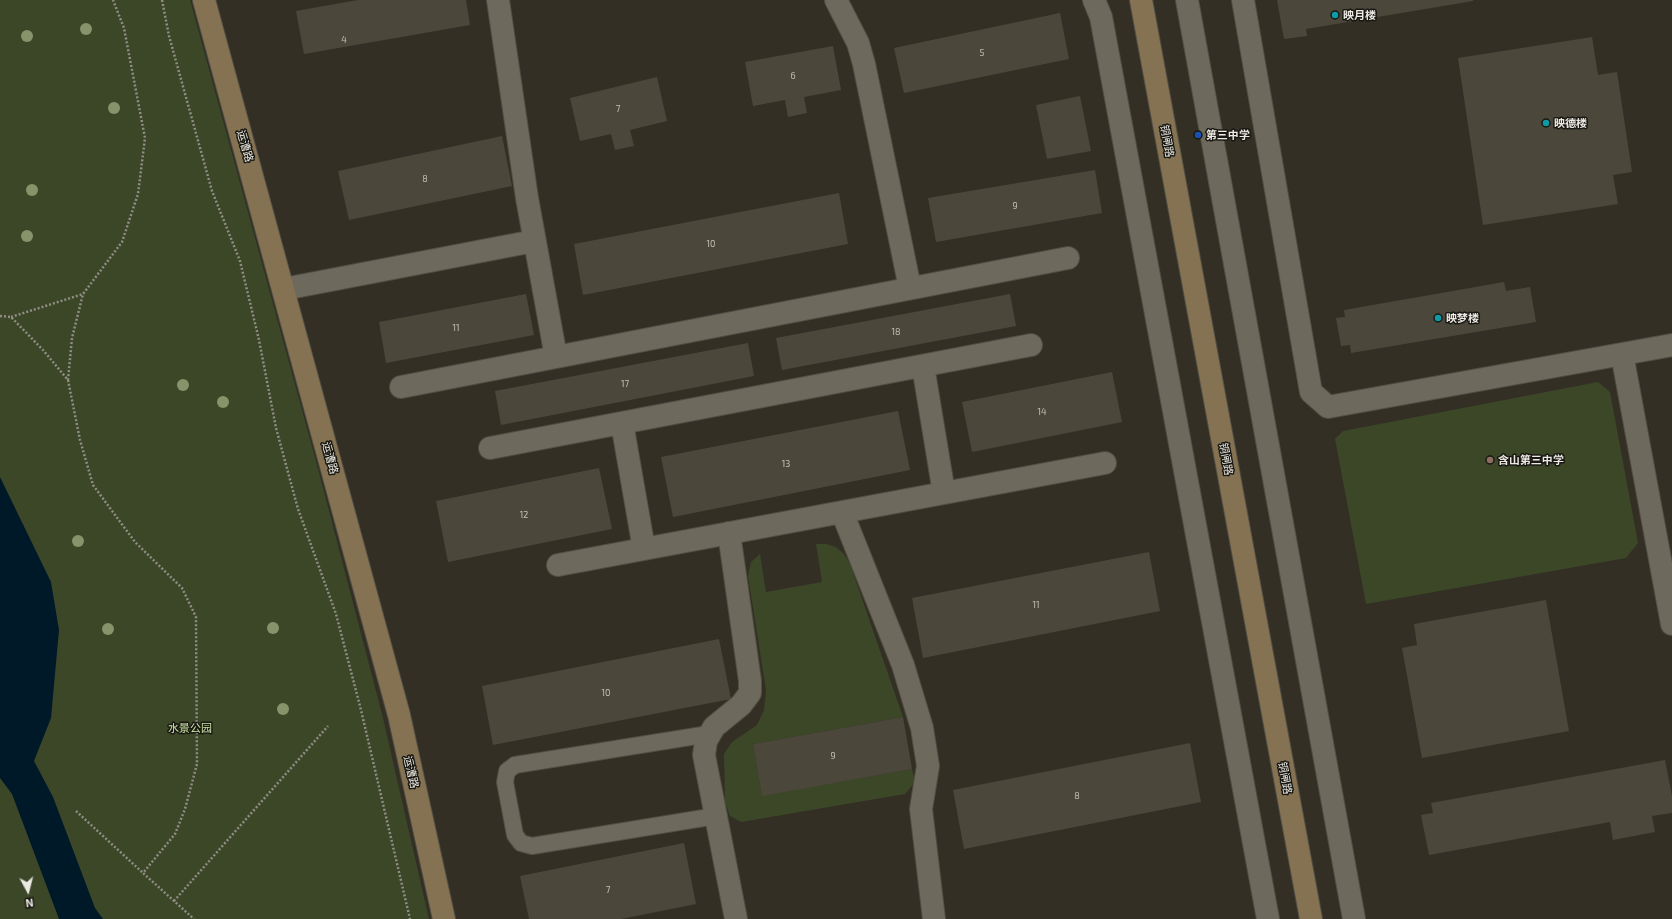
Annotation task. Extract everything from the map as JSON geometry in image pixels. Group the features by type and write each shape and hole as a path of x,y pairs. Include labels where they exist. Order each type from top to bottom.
{"street":[{"name":"运漕路","path":"204,0 399,715 444,919"},
{"path":"498,0 534,241 556,357"},
{"path":"836,0 858,43 864,64 910,288"},
{"path":"1094,0 1101,17 1268,919"},
{"name":"铜闸路","path":"1141,0 1311,919"},
{"path":"1187,0 1354,919"},
{"path":"1243,0 1311,392 1328,407 1672,345"},
{"path":"284,289 534,241"},
{"path":"401,387 1068,258"},
{"path":"490,448 1031,345"},
{"path":"1622,354 1672,624"},
{"path":"924,366 944,493"},
{"path":"622,423 644,549"},
{"path":"558,565 1105,463"},
{"path":"842,512 903,665 922,728 928,766 921,809 934,919"},
{"path":"729,533 750,681 750,693 741,705 728,715 709,734 706,741 704,755 736,919"}],"lane":[{"path":"709,734 515,765 507,771 505,782 514,835 521,843 532,846 716,816"}],"path":[{"path":"113,0 124,28 145,138 138,194 122,242 83,294 72,338 68,380 80,440 93,485 135,542 182,588 196,617 197,764 185,809 174,834 143,873"},
{"path":"162,0 169,36 212,191 240,261 259,340 276,428 298,509 336,614 361,710 410,919"},
{"path":"0,316 11,317 83,294"},
{"path":"11,317 43,350 68,380"},
{"path":"174,901 328,726"},
{"path":"76,811 194,919"}],"green space":[{"name":"水景公园","path":"0,0 190,0 317,465 383,718 429,919 0,919"},
{"path":"1598,382 1610,392 1638,543 1626,558 1366,604 1335,439 1343,431"},
{"path":"816,544 826,544 836,547 844,554 850,564 903,717 753,744 762,795 912,769 915,782 905,794 741,822 730,816 725,802 724,754 732,742 757,725 764,710 766,690 748,576 751,562 760,554 766,592 822,582"}],"water":[{"path":"0,477 51,582 59,630 51,718 34,761 53,797 95,908 103,919 59,919 12,794 0,778"}],"building":[{"path":"358,0 466,0 470,25 304,54 296,11"},
{"name":"映月楼","path":"1277,0 1473,1 1306,29 1307,36 1284,39"},
{"path":"1060,13 1069,59 904,93 894,48"},
{"name":"映德楼","path":"1592,37 1598,75 1617,72 1632,172 1613,175 1618,204 1483,225 1458,58"},
{"path":"833,46 841,90 804,97 807,113 788,117 785,100 753,106 745,62"},
{"path":"657,77 667,121 630,130 634,146 615,150 611,134 580,141 570,98"},
{"path":"1080,96 1091,151 1047,159 1036,105"},
{"path":"502,136 512,186 349,220 338,171"},
{"path":"1095,170 1102,213 936,242 928,198"},
{"path":"839,193 848,244 583,295 574,244"},
{"name":"映梦楼","path":"1504,282 1506,291 1530,287 1536,322 1351,353 1350,345 1341,346 1336,318 1345,317 1344,310"},
{"path":"526,294 534,335 386,363 379,322"},
{"path":"1010,294 1016,326 782,370 776,338"},
{"path":"748,343 754,376 501,425 495,391"},
{"path":"1112,372 1122,422 972,452 962,402"},
{"path":"898,411 910,470 673,517 661,457"},
{"path":"599,468 612,529 448,562 436,501"},
{"path":"1149,552 1160,611 923,658 912,598"},
{"path":"1546,600 1569,731 1422,758 1402,648 1417,645 1414,624"},
{"path":"719,639 731,699 493,745 482,686"},
{"path":"903,717 912,769 762,796 753,744"},
{"path":"1190,743 1201,802 964,849 953,790"},
{"path":"1665,760 1672,796 1672,813 1652,816 1655,832 1613,840 1610,822 1429,855 1421,815 1433,813 1431,803"},
{"path":"684,843 696,904 621,919 529,919 520,876"}],"place":[{"name":"映月楼","path":"1335,15"},
{"name":"映德楼","path":"1546,123"},
{"name":"第三中学","path":"1198,135"},
{"name":"映梦楼","path":"1438,318"},
{"name":"含山第三中学","path":"1490,460"}]}
